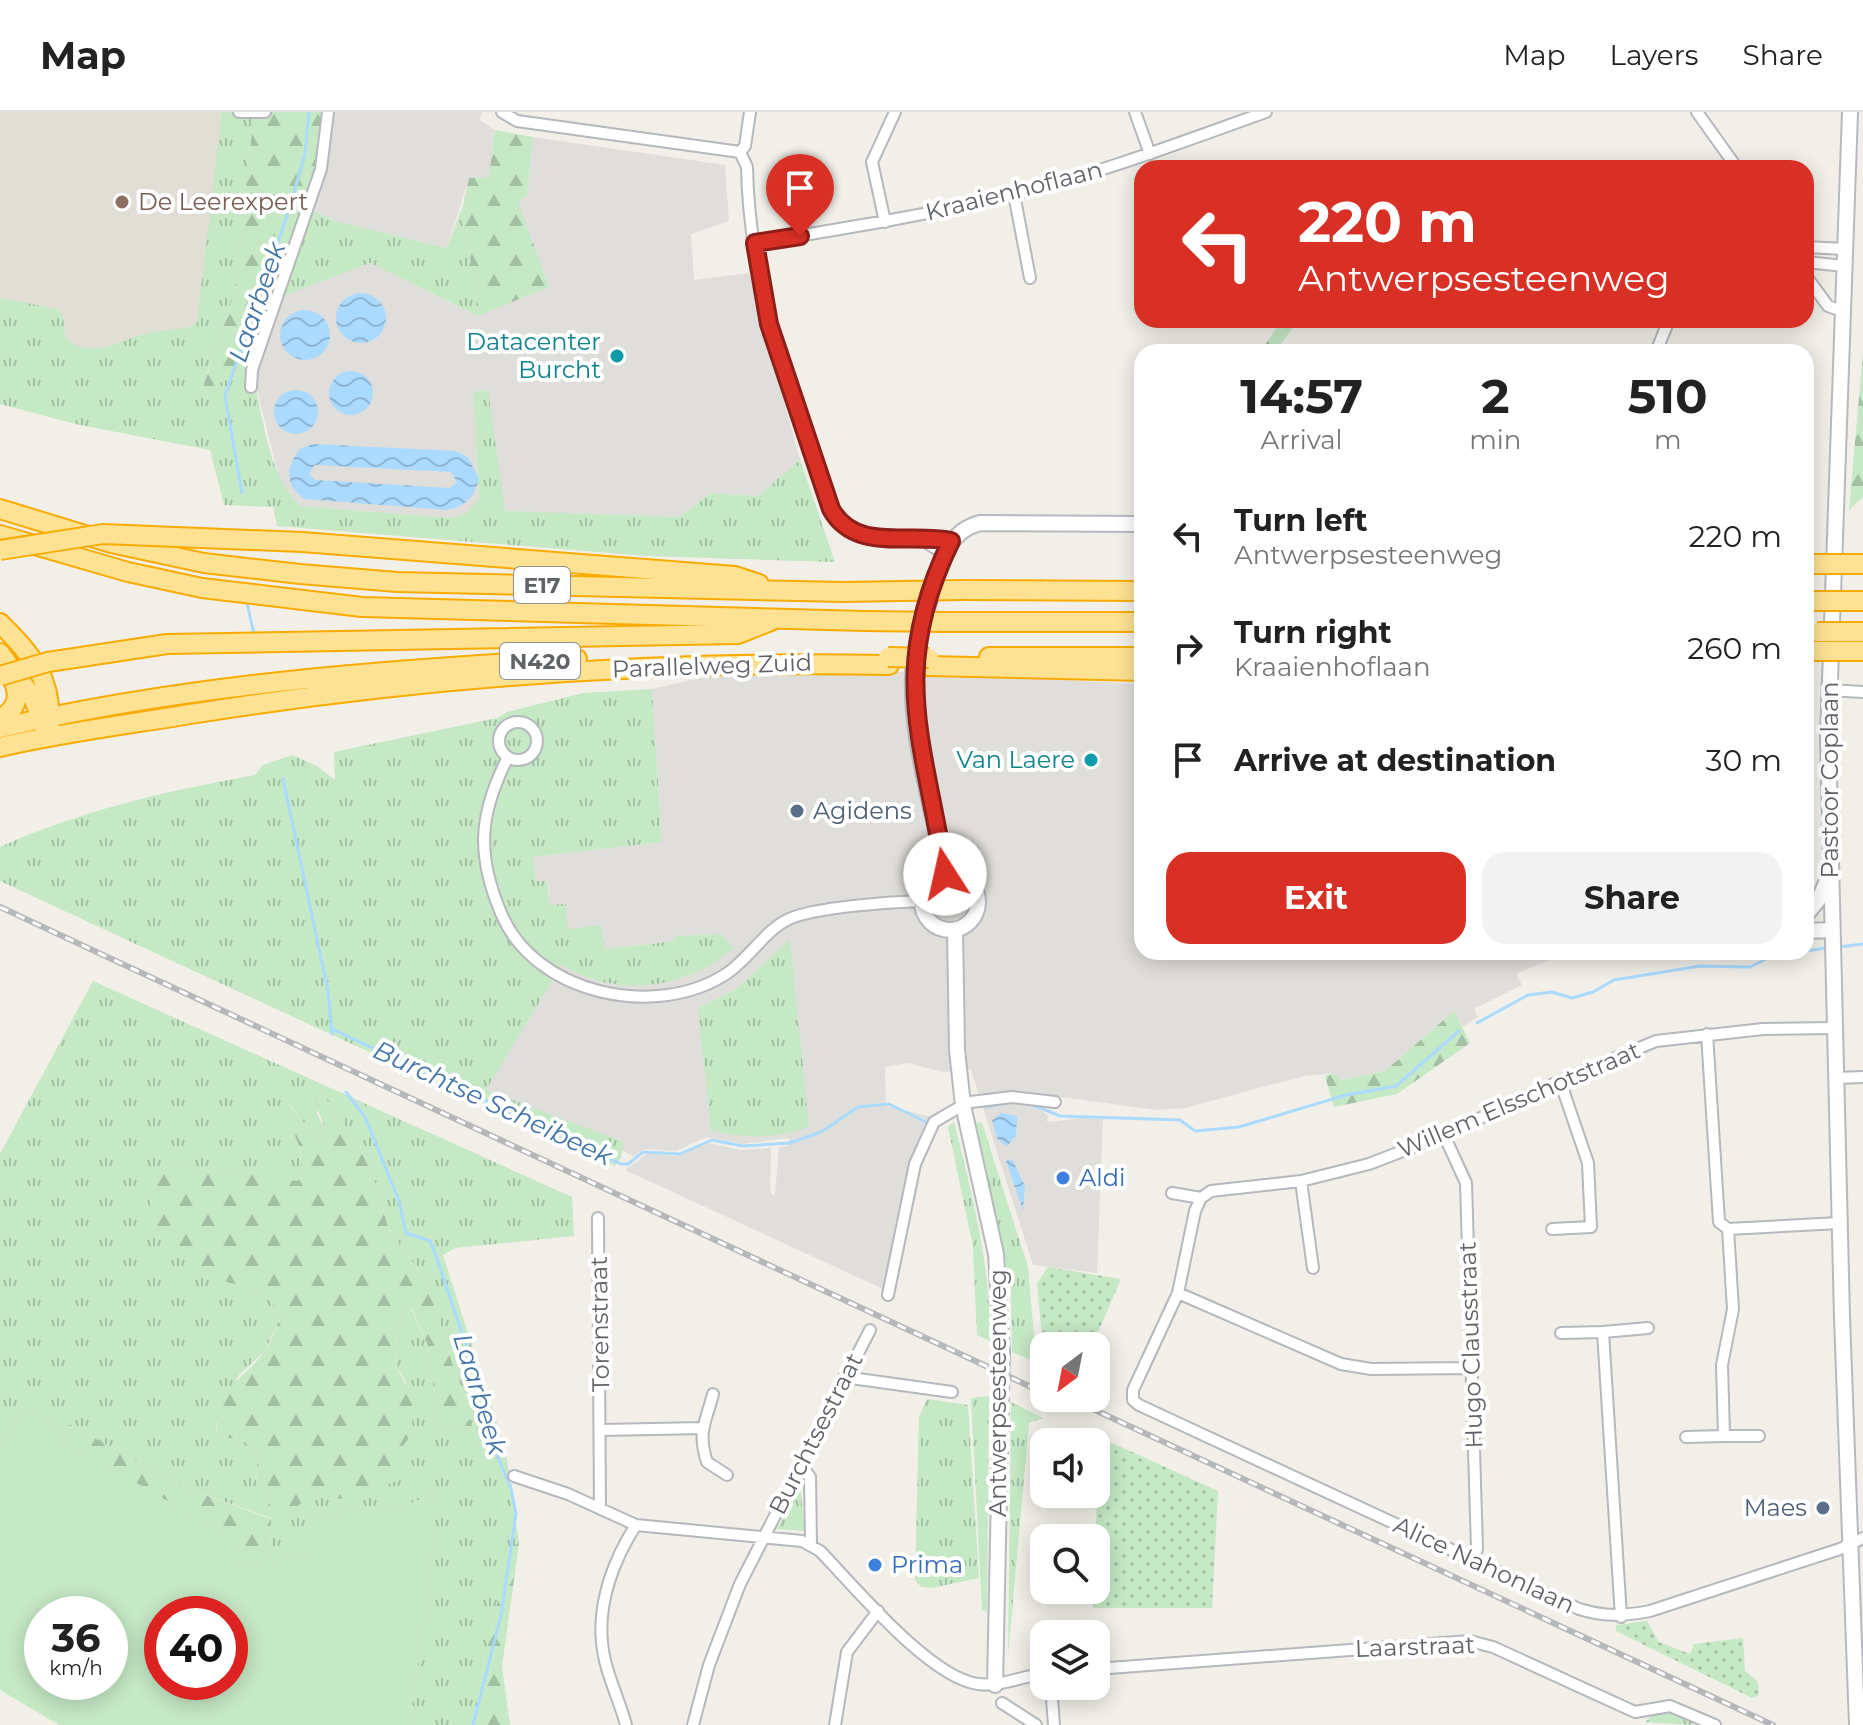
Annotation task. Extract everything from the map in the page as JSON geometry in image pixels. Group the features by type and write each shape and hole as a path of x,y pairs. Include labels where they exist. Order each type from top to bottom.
{"highway":[{"name":"E17","path":"0,509 111,543 204,563 397,582 784,592 1134,591"},
{"path":"0,550 103,534 302,542 735,576 784,592"},
{"name":"E17","path":"0,535 128,572 202,588 447,611 865,621 1134,622"},
{"path":"1814,564 1863,564"},
{"path":"1814,601 1863,601"},
{"path":"0,676 48,662 125,649 242,643 738,634 781,618"},
{"path":"0,623 30,657 49,693 46,725 38,731 0,741"},
{"path":"1814,632 1863,632"},
{"path":"1814,651 1863,651"},
{"path":"0,654 21,679 46,725"},
{"path":"0,654 15,683 18,698 15,708 0,719"},
{"name":"Parallelweg Zuid","path":"0,728 46,725 307,689 656,655 1134,671"},
{"name":"Parallelweg Zuid","path":"928,662 1134,657"},
{"path":"49,693 71,703 114,707"},
{"name":"Parallelweg Zuid","path":"0,747 46,725 114,707 252,696"}],"street":[{"path":"239,112 265,112"},
{"path":"251,387 252,370 321,169 328,112"},
{"path":"502,112 517,121 740,152"},
{"path":"740,152 745,146 750,112"},
{"path":"885,222 872,162 895,112"},
{"path":"1135,112 1150,154"},
{"name":"Kraaienhoflaan","path":"755,243 885,222 1014,194 1150,154 1266,112"},
{"path":"1697,112 1731,160"},
{"name":"Pastoor Coplaan","path":"1850,112 1829,690 1839,1223 1857,1541 1857,1725"},
{"path":"740,152 747,167 755,243 769,324 831,509 839,523 856,535 916,536 948,548"},
{"path":"1014,194 1030,278"},
{"path":"1814,247 1845,249"},
{"path":"1814,263 1844,266"},
{"path":"1814,287 1828,306 1842,311"},
{"path":"945,874 913,692 916,646 948,548 960,532 980,523 1134,524"},
{"path":"1829,690 1863,692"},
{"path":"508,757 487,810 482,856 487,879 503,918 528,952 562,978 601,993 643,997 685,990 724,976 775,928 799,915 921,901"},
{"path":"1814,906 1830,869"},
{"path":"945,874 967,880 978,901 973,917 955,930 941,929 930,922 921,901 929,882 945,874"},
{"path":"1814,919 1832,926"},
{"path":"1814,929 1832,926"},
{"name":"Antwerpsesteenweg","path":"955,930 957,1050 998,1264 1002,1352 995,1685"},
{"name":"Willem Elsschotstraat","path":"1172,1193 1201,1198 1211,1191 1301,1181 1369,1164 1444,1135 1656,1041 1707,1034 1835,1028"},
{"path":"1707,1034 1719,1222 1728,1229 1839,1223"},
{"path":"1836,1078 1863,1077"},
{"path":"1552,1229 1591,1227 1588,1163 1560,1081"},
{"path":"888,1295 915,1164 934,1122 949,1110 967,1104 1012,1097 1055,1102"},
{"name":"Hugo Clausstraat","path":"1444,1135 1466,1183 1477,1549 1473,1559"},
{"path":"1301,1181 1313,1268"},
{"path":"1201,1198 1195,1211 1178,1293 1341,1364 1371,1369 1471,1368"},
{"name":"Torenstraat","path":"598,1218 600,1508"},
{"path":"1724,1436 1722,1365 1733,1309 1728,1229"},
{"name":"Alice Nahonlaan","path":"1178,1293 1133,1390 1133,1400 1579,1609 1621,1617 1650,1611 1857,1541"},
{"path":"1561,1333 1648,1328"},
{"name":"Burchtsestraat","path":"636,1525 763,1536 870,1330"},
{"path":"1603,1332 1621,1617"},
{"path":"844,1377 952,1392"},
{"path":"713,1394 704,1414 707,1462 727,1475"},
{"path":"601,1430 703,1428"},
{"path":"1686,1437 1759,1436"},
{"path":"801,1465 810,1477 811,1545"},
{"path":"514,1476 636,1525 613,1570 602,1627 605,1658 626,1725"},
{"path":"693,1725 720,1634 763,1536 787,1537 811,1545 921,1652 956,1678 995,1685 1030,1677"},
{"path":"835,1725 847,1652 878,1611"},
{"name":"Laarstraat","path":"1110,1668 1470,1641 1503,1651 1635,1712 1670,1706 1715,1725"},
{"path":"1052,1700 1054,1725"},
{"path":"1002,1703 1036,1725"}],"shaded area":[{"name":"De Leerexpert","path":"0,112 239,112 235,291 80,425 0,404"},
{"path":"323,112 482,112 480,120 495,130 489,178 469,178 447,248 335,221 303,206"},
{"path":"533,137 725,165 729,221 691,234 694,280 749,273 800,460 758,496 711,493 679,517 504,511 487,390 473,392 479,500 465,514 452,518 301,506 287,495 279,478 252,370 276,299 370,263 477,316 549,287 517,202 527,195"},
{"path":"740,669 884,671 1134,684 1134,960 1549,960 1516,974 1522,985 1474,1009 1478,1017 1462,1027 1454,1011 1385,1071 1341,1080 1334,1073 1304,1076 1185,1108 1156,1110 1018,1091 1048,1116 1047,1122 1103,1119 1097,1273 1033,1265 971,1070 943,1072 908,1063 885,1067 886,1106 932,1117 905,1185 883,1289 625,1170 647,1154 677,1156 709,1143 741,1150 771,1148 770,1192 775,1196 779,1147 788,1146 789,1138 744,1144 706,1137 676,1151 644,1149 634,1156 485,1091 563,964 734,948 720,934 675,936 676,941 604,949 568,929 550,905 548,881 536,882 533,857 662,842 652,689"}],"green space":[{"path":"222,112 255,114 235,291 202,389 252,370 274,462 290,494 301,506 452,518 465,514 479,499 473,392 488,390 505,511 679,517 711,493 758,496 800,460 835,562 647,556 277,526 273,507 224,505 210,450 80,425 0,404 0,298 58,309 63,315 65,336 73,343 92,349 147,333 191,327 197,322"},
{"path":"239,112 323,112 317,167 303,206 288,213 260,293 276,299 252,370 202,390 235,291 254,114"},
{"path":"495,130 533,137 527,196 518,202 549,287 478,316 463,205 469,178 489,177"},
{"path":"463,205 478,316 370,263 276,299 260,294 288,213 303,206 335,221 447,248"},
{"path":"1276,328 1292,328 1281,344 1266,344"},
{"path":"1863,352 1863,497 1849,510"},
{"path":"652,689 662,842 533,857 536,881 547,881 550,905 566,904 568,929 601,925 605,949 675,941 675,936 721,934 734,948 695,973 651,985 605,982 583,976 562,965 486,1090 624,1142 621,1158 615,1166 0,881 0,847 93,812 255,775 263,765 292,755 317,766 335,780 334,752 497,718 507,712 583,693"},
{"path":"790,939 809,1127 785,1134 760,1136 711,1131 698,1008 735,990"},
{"path":"93,981 572,1197 574,1236 455,1248 443,1255 506,1452 519,1543 509,1549 471,1725 409,1725 429,1590 436,1493 409,1504 311,1515 310,1557 270,1562 271,1518 183,1487 70,1425 66,1430 25,1408 0,1446 0,1154","holes":["323,1095 359,1147 373,1176 389,1230 426,1280 478,1445 457,1428 439,1434 428,1346 411,1308 406,1309 397,1334 395,1365 406,1381 411,1435 399,1450 314,1491 267,1495 270,1486 256,1480 258,1452 245,1442 217,1435 216,1423 239,1375 265,1351 281,1316 270,1298 247,1285 169,1165 298,1182 302,1161 290,1105 318,1141 326,1132 317,1113"]},
{"path":"1454,1011 1470,1043 1397,1094 1334,1107 1325,1076 1334,1073 1341,1080 1385,1071"},
{"path":"323,1095 359,1147 373,1176 389,1230 426,1280 478,1445 463,1445 457,1428 439,1434 428,1346 412,1308 406,1309 397,1334 395,1365 412,1395 411,1435 400,1450 401,1480 339,1499 314,1491 294,1510 276,1508 266,1502 269,1486 256,1481 258,1452 245,1442 217,1435 217,1419 225,1396 265,1351 281,1316 258,1291 203,1272 150,1231 150,1185 169,1165 298,1181 301,1154 284,1111 289,1105 318,1140 326,1132 315,1101"},
{"path":"954,1122 984,1258 990,1341 977,1335 973,1247 948,1127"},
{"path":"976,1122 982,1123 1028,1267 1034,1332 1030,1332 1030,1360 1012,1352 1011,1287"},
{"path":"1048,1267 1121,1279 1098,1332 1041,1332 1037,1283"},
{"path":"989,1396 987,1612 982,1610 971,1398"},
{"path":"927,1399 968,1405 979,1578 932,1588 921,1587 915,1580 919,1417"},
{"path":"1011,1402 1043,1418 1029,1423 1008,1656"},
{"path":"25,1407 66,1430 61,1439 228,1536 238,1564 310,1557 310,1515 408,1504 437,1493 429,1590 409,1725 59,1725 0,1690 0,1446"},
{"path":"69,1424 183,1487 271,1519 270,1562 238,1564 61,1439"},
{"path":"1110,1442 1218,1491 1212,1608 1093,1608 1093,1604 1110,1604 1110,1524 1096,1524 1097,1508 1110,1508"},
{"path":"800,1486 805,1531 777,1529"},
{"path":"519,1543 502,1667 510,1725 471,1725 509,1548"},
{"path":"1647,1621 1659,1642 1690,1654 1694,1644 1743,1638 1745,1671 1758,1682 1759,1695 1752,1698 1616,1631 1616,1625"},
{"path":"1673,1709 1695,1718 1692,1725 1645,1722 1654,1714"}],"water":[{"path":"361,293 379,300 386,318 379,336 361,343 343,336 336,318 343,300"},
{"path":"305,310 323,317 330,335 323,353 305,360 287,353 280,335 287,317"},
{"path":"351,371 367,377 373,393 367,409 351,415 335,409 329,393 335,377"},
{"path":"296,390 312,396 318,412 312,428 296,434 280,428 274,412 280,396"},
{"path":"313,444 456,451 468,457 479,479 468,500 447,510 305,499 293,488 289,476 292,462 300,449","holes":["315,465 451,472 457,482 450,488 315,480 309,473"]},
{"path":"1001,1113 1017,1116 1016,1136 1007,1146 997,1139 992,1120"},
{"path":"1012,1159 1025,1186 1023,1211 1006,1161"}],"waterway":[{"name":"Laarbeek","path":"242,493 225,396 288,213 305,154 309,112"},
{"path":"246,599 254,634"},
{"name":"Laarbeek","path":"283,779 328,991 332,1034"},
{"name":"Burchtse Scheibeek","path":"1839,947 1863,944"},
{"name":"Burchtse Scheibeek","path":"1814,950 1827,948"},
{"name":"Burchtse Scheibeek","path":"1477,1023 1528,995 1552,992 1572,998 1593,992 1614,980 1700,966 1750,967 1764,960"},
{"name":"Burchtse Scheibeek","path":"332,1029 621,1164 628,1164 643,1152 680,1154 712,1140 743,1146 790,1143 821,1132 858,1107 889,1104 926,1122"},
{"name":"Burchtse Scheibeek","path":"1028,1103 1060,1116 1180,1120 1195,1131 1239,1127 1346,1095 1396,1086 1459,1031"},
{"name":"Laarbeek","path":"346,1092 365,1117 399,1201 406,1233 430,1241 477,1377 489,1437 511,1488 516,1514 501,1615 473,1725"},
{"name":"Burchtse Scheibeek","path":"986,1107 1006,1103"}],"railway":[{"path":"0,907 1030,1386"},
{"path":"1099,1412 1773,1725"}],"place":[{"name":"De Leerexpert","path":"122,202"},
{"name":"Datacenter Burcht","path":"617,356"},
{"name":"Van Laere","path":"1091,760"},
{"name":"Agidens","path":"797,811"},
{"name":"Aldi","path":"1063,1178"},
{"name":"Maes","path":"1823,1508"},
{"name":"Prima","path":"875,1565"}],"route":[{"path":"800,236 755,243 760,288 769,324 831,509 839,523 856,535 929,536 951,541 942,559 916,646 913,668 915,717 945,874"}]}
